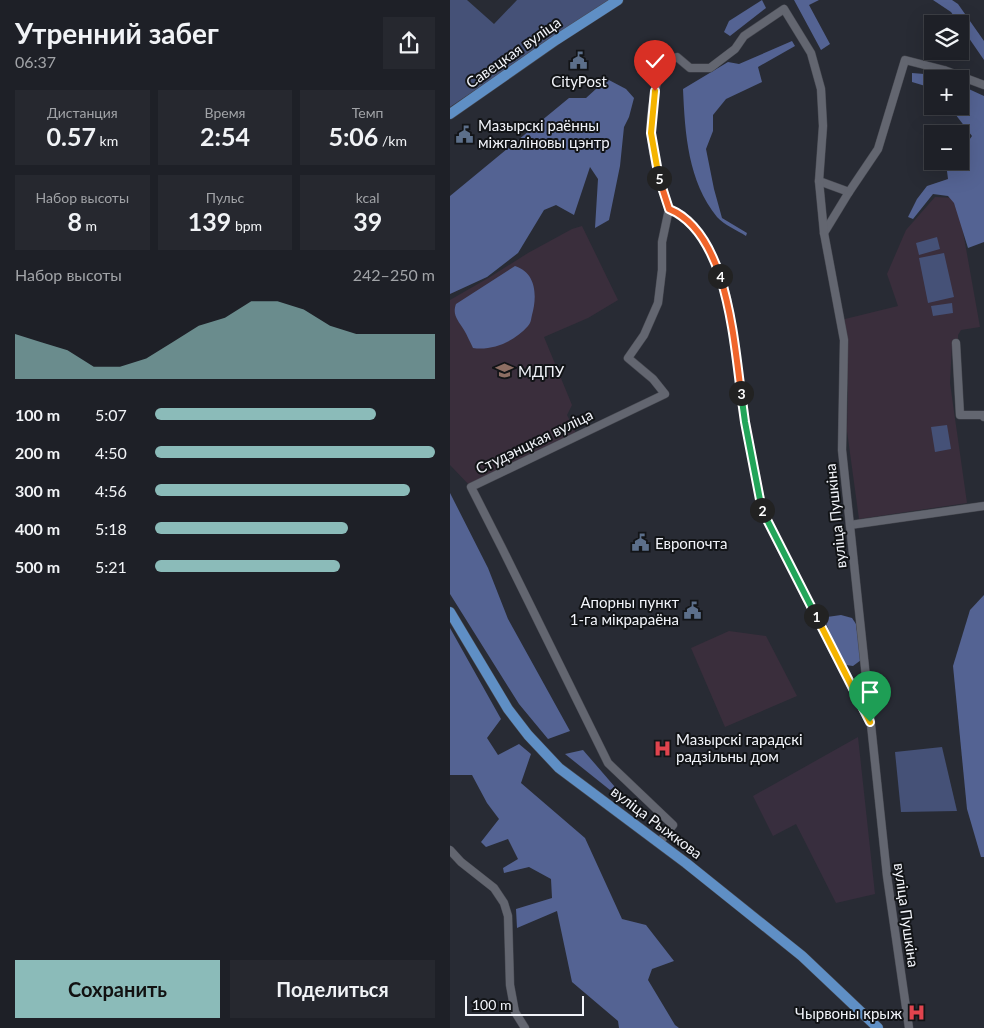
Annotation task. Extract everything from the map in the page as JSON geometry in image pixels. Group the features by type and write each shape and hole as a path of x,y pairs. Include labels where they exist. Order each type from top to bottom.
{"main road":[{"name":"Савецкая вуліца","path":"450,114 556,40 618,0"},
{"name":"вуліца Рыжкова","path":"450,612 508,708 528,735 559,768 659,843 802,956 878,1028"}],"street":[{"name":"вуліца Пушкіна","path":"669,209 657,171 651,133 655,91 661,65 677,57 690,68 710,68 735,49 744,36 784,9 811,53 821,89 823,126 819,180 824,233 844,340 842,450 887,876 908,1028"},
{"path":"824,233 878,149 906,60 944,70 984,85"},
{"path":"819,180 850,192"},
{"path":"669,209 682,215 701,236 717,266 726,295 732,326 745,422 763,513 870,722"},
{"name":"Студэнцкая вуліца","path":"659,843 673,825 608,763 471,487 665,394 653,379 628,358 644,335 658,303 662,270 662,242 669,209"},
{"path":"956,342 960,415 984,415 984,417"},
{"path":"850,525 984,506"},
{"path":"450,850 461,862 494,888 504,903 508,916 511,994 514,1012 525,1028"}],"shaded area":[{"path":"450,0 467,0 494,24 517,0 610,0 450,107"},
{"path":"762,0 766,8 730,36 724,32 729,21"},
{"path":"794,0 819,0 809,5 830,44 821,50"},
{"path":"933,0 952,0 958,4 966,15 953,15"},
{"path":"969,20 984,41 984,60 969,38"},
{"path":"792,41 795,46 758,67 762,82 726,99 713,115 713,131 706,149 714,189 722,218 747,233 746,236 717,217 707,203 700,188 694,173 687,140 683,89 728,62 739,64"},
{"path":"912,73 924,74 924,86 912,82"},
{"path":"607,79 626,89 634,98 624,127 620,166 609,220 595,228 598,179 590,167 574,215 556,205 544,210 518,253 487,277 450,294 450,196 569,98 586,98"},
{"path":"969,89 984,96 984,242 968,248 954,203 948,196 933,194 913,219 908,217 917,199 927,186 948,179 948,170 969,170 969,140 972,136 969,132 969,125 964,125 956,115 969,115"},
{"path":"935,197 957,198 980,327 961,330 958,335 958,342 952,344 950,383 967,503 859,519 847,431 848,394 845,319 898,306 887,274 906,230"},
{"name":"МДПУ","path":"582,226 618,300 588,318 544,337 572,405 567,415 577,435 471,487 450,465 450,300 528,253 572,229"},
{"path":"937,237 940,249 919,255 916,243"},
{"path":"944,253 954,297 928,303 919,258"},
{"path":"515,266 528,274 534,286 535,301 530,324 517,336 503,344 481,349 473,348 456,317 456,304"},
{"path":"952,303 953,313 933,316 931,306"},
{"path":"947,425 951,449 935,452 931,427"},
{"path":"450,493 488,568 508,619 570,731 548,739 519,704 450,594"},
{"path":"984,595 984,857 981,857 967,809 953,666 970,610"},
{"path":"841,615 852,618 856,624 861,660 853,666 846,665 839,654 825,621 827,617"},
{"path":"450,628 501,719 487,738 498,755 519,744 531,754 521,783 585,838 622,919 646,925 674,961 652,969 648,980 675,1025 679,1028 619,1028 618,1021 572,982 557,911 517,928 516,909 552,898 551,879 529,867 504,873 503,868 518,859 508,839 486,847 481,842 499,819 487,803 472,775 450,775"},
{"path":"729,631 766,636 797,696 725,727 691,648"},
{"path":"858,737 875,894 836,903 796,824 773,836 753,796"},
{"path":"942,747 957,811 901,812 895,752"},
{"path":"583,750 615,787 610,790 565,754"}],"place":[{"name":"CityPost","path":"579,60"},
{"name":"Мазырскі раённы міжгаліновы цэнтр","path":"464,134"},
{"name":"МДПУ","path":"504,371"},
{"name":"Европочта","path":"641,543"},
{"name":"Апорны пункт 1-га мікрараёна","path":"693,611"},
{"name":"Мазырскі гарадскі радзільны дом","path":"662,748"},
{"name":"Чырвоны крыж","path":"916,1013"}],"route":[{"path":"655,91 651,133 657,171 669,209 682,215 701,236 717,266 726,295 745,422 763,513 870,722"}]}
